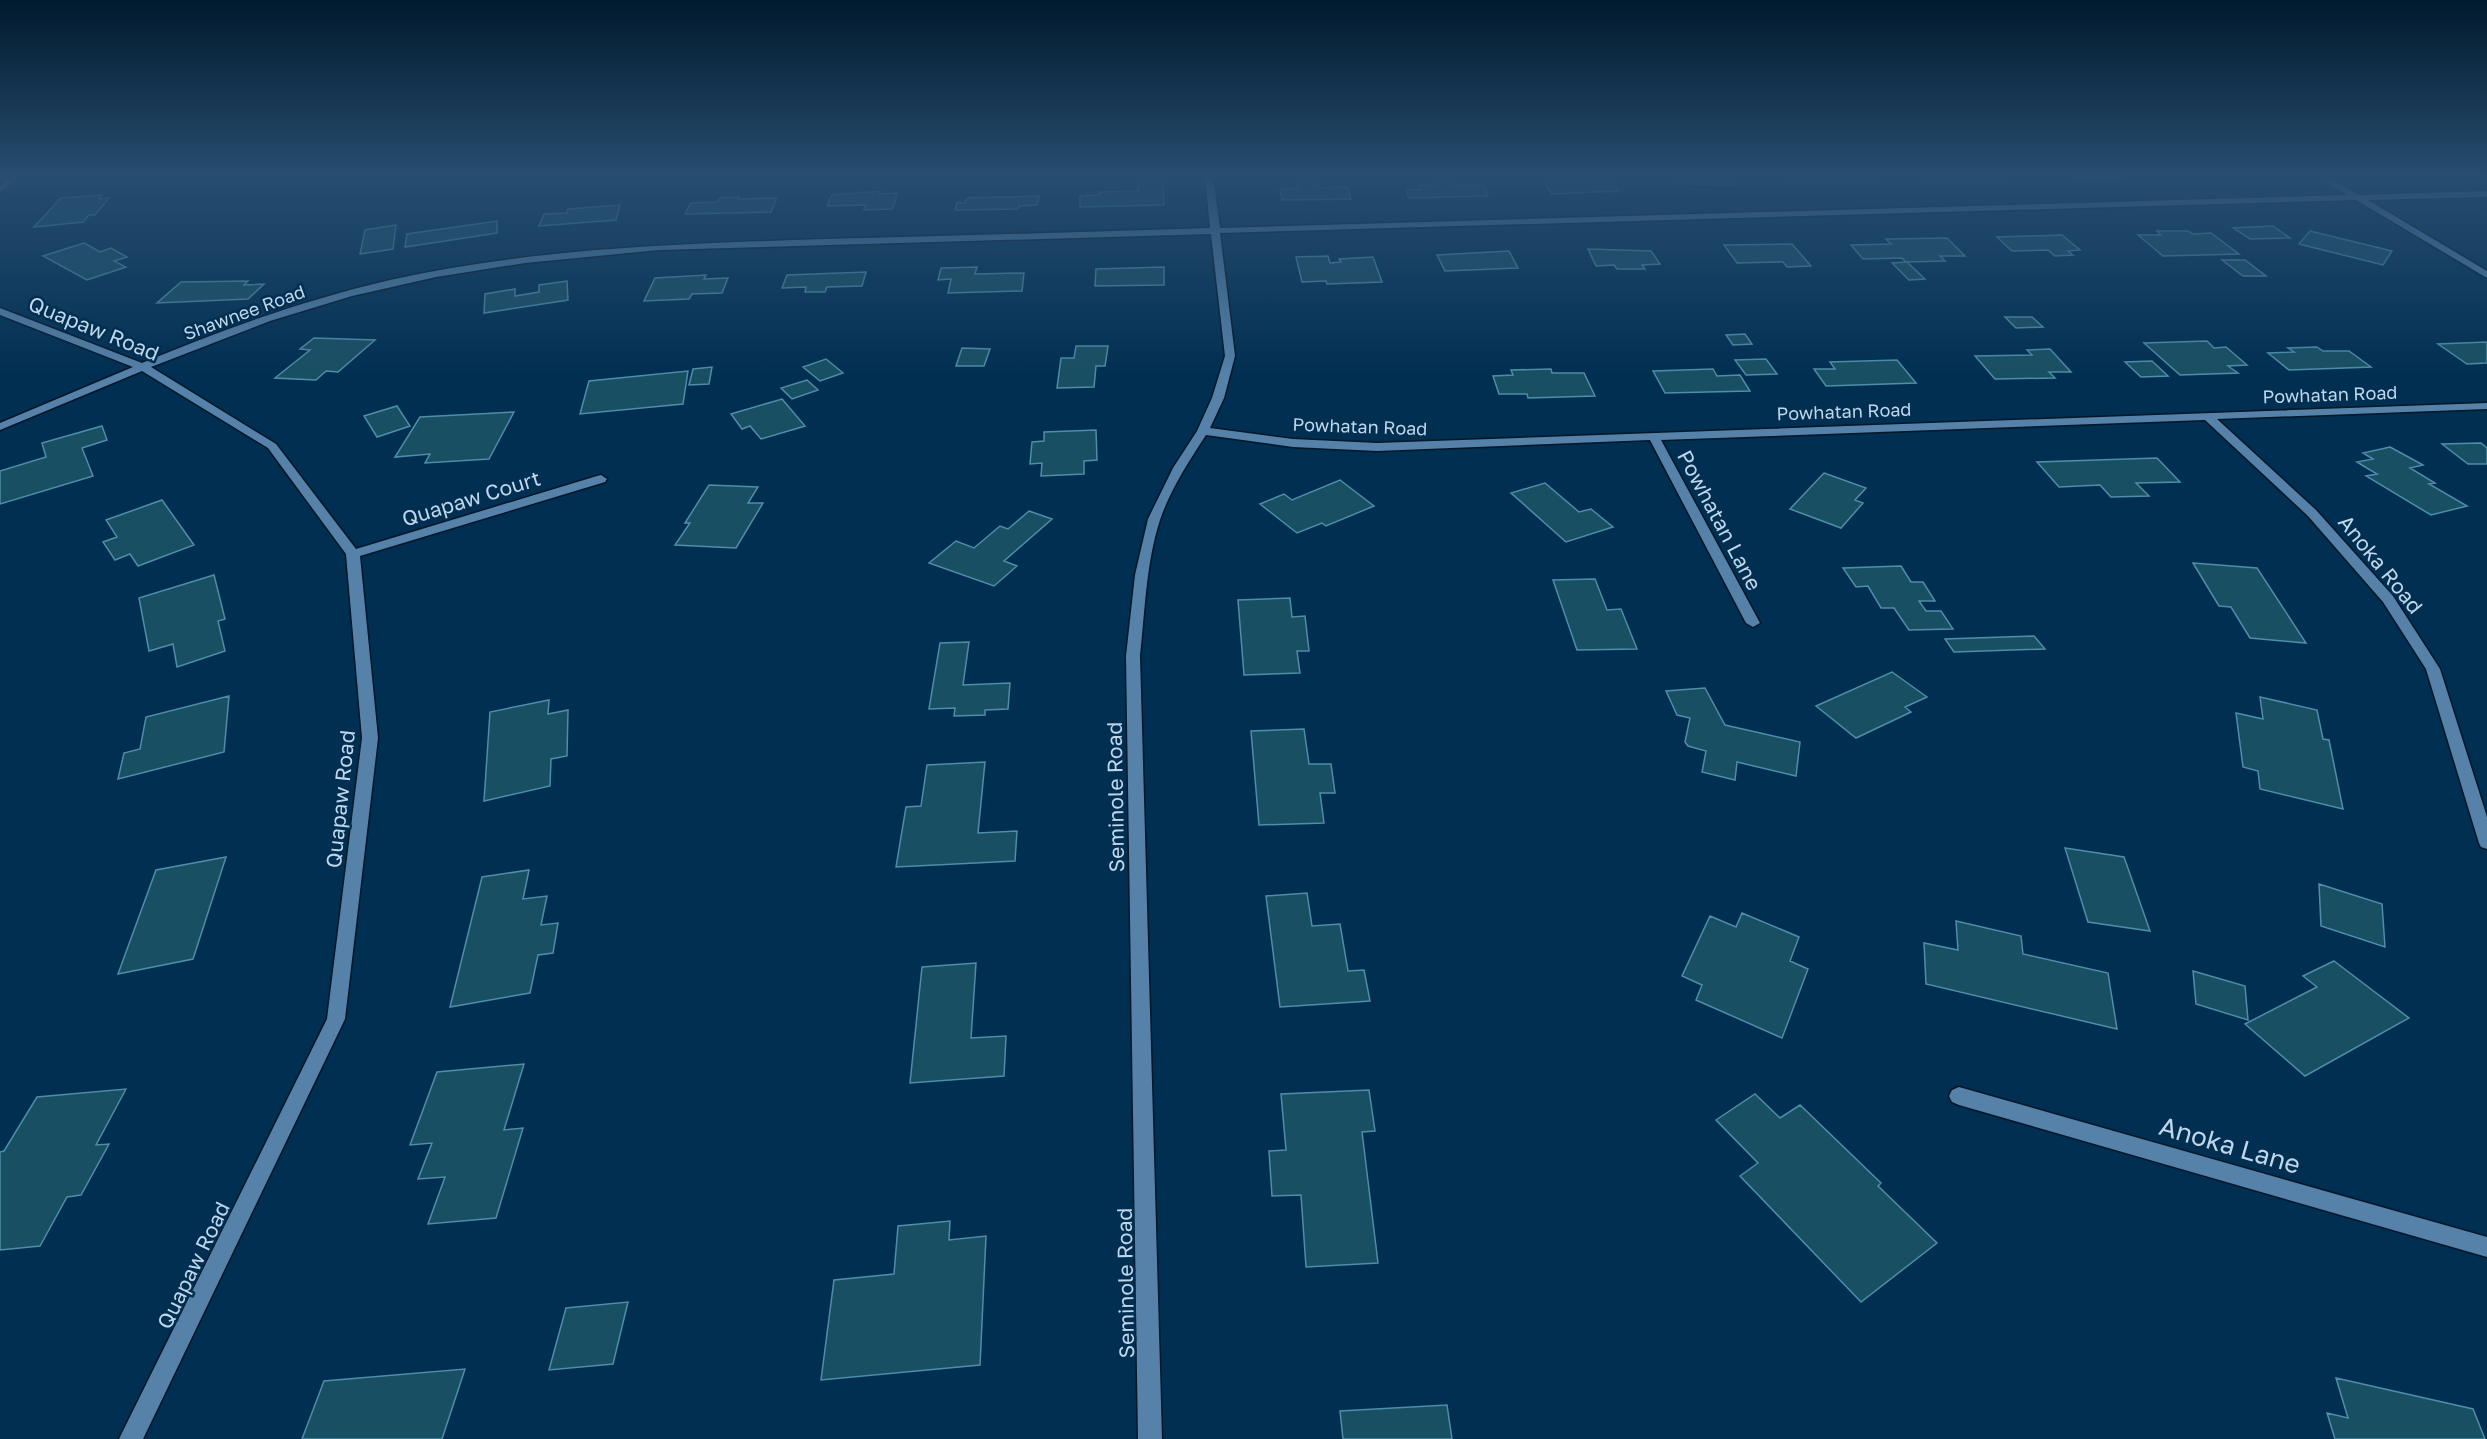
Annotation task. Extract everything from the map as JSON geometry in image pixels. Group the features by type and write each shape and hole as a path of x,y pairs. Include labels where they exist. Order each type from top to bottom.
{"street":[{"name":"Shawnee Road","path":"0,427 242,328 306,306 435,273 506,261 659,247 785,243"},
{"name":"Seminole Road","path":"1150,1439 1134,656 1142,575 1154,519 1179,468 1203,431 1218,398 1230,356 1217,243"},
{"path":"2433,243 2487,276"},
{"name":"Quapaw Road","path":"0,311 143,367 272,446 353,554 370,738 336,1019 131,1439"},
{"name":"Powhatan Road","path":"1203,431 1293,443 1377,447 2487,406"},
{"name":"Anoka Road","path":"2207,416 2312,513 2388,599 2433,669 2487,843"},
{"name":"Powhatan Lane","path":"1653,436 1753,623"},
{"name":"Quapaw Court","path":"353,554 601,479"},
{"name":"Anoka Lane","path":"1959,1096 2487,1247"}],"building":[{"path":"84,243 100,252 111,248 127,257 114,261 126,267 87,280 43,256"},
{"path":"362,243 394,243 393,249 360,254"},
{"path":"406,243 430,243 405,247"},
{"path":"1952,243 1965,256 1940,256 1945,261 1906,262 1902,258 1863,259 1851,245"},
{"path":"2004,243 2072,243 2080,250 2068,251 2073,255 2055,256 2048,250 2012,251"},
{"path":"2148,243 2225,243 2239,254 2163,256"},
{"path":"2360,243 2392,251 2383,265 2299,244"},
{"path":"1792,244 1811,266 1787,267 1783,262 1737,263 1724,245"},
{"path":"1588,249 1651,251 1660,264 1642,265 1645,269 1617,269 1614,265 1596,266"},
{"path":"1509,251 1518,268 1445,271 1437,255"},
{"path":"1328,256 1330,263 1341,262 1339,259 1373,257 1382,282 1327,284 1326,281 1302,282 1296,257"},
{"path":"2222,260 2245,260 2266,276 2243,276"},
{"path":"1907,262 1925,279 1909,280 1892,263"},
{"path":"977,267 975,274 1024,273 1022,291 948,293 951,279 938,280 941,268"},
{"path":"1164,267 1164,285 1095,286 1096,269"},
{"path":"866,272 862,286 827,287 825,292 805,292 806,287 782,288 787,275"},
{"path":"706,275 704,279 728,278 722,293 692,294 689,299 644,301 655,278"},
{"path":"248,281 244,285 264,284 248,299 157,303 181,282"},
{"path":"567,281 568,300 484,313 485,294 515,289 515,296 539,292 539,285"},
{"path":"2005,317 2032,317 2043,327 2016,328"},
{"path":"1745,334 1752,344 1733,345 1726,335"},
{"path":"314,338 375,340 338,372 326,371 316,380 275,378 310,350 300,349"},
{"path":"2207,341 2214,348 2226,347 2247,365 2228,366 2238,373 2180,375 2144,343"},
{"path":"2487,342 2487,363 2467,364 2438,344"},
{"path":"1076,346 1108,346 1105,366 1096,366 1094,387 1057,388 1061,358 1074,358"},
{"path":"2317,347 2323,351 2349,351 2371,367 2289,370 2268,353 2294,352 2288,348"},
{"path":"962,348 990,349 984,366 956,366"},
{"path":"2050,349 2071,372 2049,372 2055,378 1995,379 1975,356 2032,355 2027,350"},
{"path":"826,359 843,373 820,381 803,367"},
{"path":"1766,359 1777,374 1746,375 1735,360"},
{"path":"1897,360 1916,383 1826,386 1814,369 1835,369 1830,362"},
{"path":"2152,361 2168,376 2141,377 2125,362"},
{"path":"712,367 709,384 689,385 693,369"},
{"path":"1551,369 1552,373 1584,373 1595,396 1528,398 1527,394 1499,394 1493,376 1513,375 1511,370"},
{"path":"1713,369 1717,376 1740,375 1750,391 1665,393 1653,371"},
{"path":"688,371 683,404 580,414 589,381"},
{"path":"807,380 818,390 792,399 781,388"},
{"path":"782,399 805,426 761,439 750,426 742,429 731,414"},
{"path":"397,406 410,426 377,437 364,416"},
{"path":"514,412 489,459 425,463 430,454 395,457 420,417"},
{"path":"102,426 107,440 82,448 93,476 0,504 0,471 46,457 42,443"},
{"path":"1096,430 1097,460 1084,461 1084,474 1041,476 1042,463 1030,464 1032,442 1044,441 1044,432"},
{"path":"2481,443 2487,448 2487,464 2468,464 2442,444"},
{"path":"2390,447 2423,465 2410,468 2435,483 2429,484 2467,506 2431,515 2366,476 2377,474 2357,462 2373,459 2363,453"},
{"path":"2157,458 2180,482 2136,483 2149,496 2111,497 2100,485 2059,487 2037,462"},
{"path":"1824,473 1866,488 1855,500 1863,503 1841,528 1790,509"},
{"path":"1340,480 1374,506 1326,526 1322,523 1297,533 1260,504 1284,494 1292,500"},
{"path":"1545,483 1579,512 1591,509 1613,527 1566,542 1511,493"},
{"path":"709,485 758,487 748,503 763,503 736,548 675,545 690,523 685,523"},
{"path":"162,500 194,545 138,566 130,554 115,560 103,542 117,537 106,520"},
{"path":"1029,511 1052,519 1004,561 1017,566 994,586 929,563 956,541 974,548 1000,526 1008,529"},
{"path":"2193,563 2257,568 2306,643 2250,638 2231,607 2219,606"},
{"path":"1901,566 1911,582 1923,582 1935,601 1919,601 1926,611 1941,611 1953,629 1909,630 1894,608 1881,608 1868,586 1856,587 1843,568"},
{"path":"214,575 225,619 218,621 225,651 177,667 173,644 149,651 139,598"},
{"path":"1595,579 1607,610 1621,609 1637,649 1577,650 1553,580"},
{"path":"1290,598 1292,617 1305,616 1309,651 1297,651 1300,673 1244,675 1238,600"},
{"path":"2034,636 2045,649 1954,652 1945,639"},
{"path":"969,642 963,685 1010,683 1008,709 985,710 985,715 954,716 955,708 929,709 940,643"},
{"path":"1892,672 1927,697 1905,707 1911,712 1856,738 1816,706"},
{"path":"1705,688 1725,725 1800,742 1796,776 1737,762 1735,780 1702,772 1706,751 1688,746 1685,742 1690,718 1677,715 1666,691"},
{"path":"229,696 224,752 118,779 124,753 140,749 146,717"},
{"path":"2260,697 2317,710 2323,739 2329,740 2343,809 2260,789 2258,771 2243,767 2236,713 2263,719"},
{"path":"549,700 548,714 568,710 567,756 551,759 550,786 484,801 490,712"},
{"path":"1304,729 1309,764 1331,764 1335,793 1320,793 1324,823 1259,825 1251,731"},
{"path":"985,762 978,833 1017,831 1015,861 896,867 906,807 921,806 927,765"},
{"path":"2065,848 2124,857 2150,931 2088,922"},
{"path":"226,857 193,959 118,974 156,870"},
{"path":"529,870 523,899 547,896 541,925 558,923 553,953 538,955 530,993 450,1007 482,877"},
{"path":"2319,884 2382,904 2385,947 2321,926"},
{"path":"1307,893 1312,926 1340,924 1348,971 1364,970 1370,1001 1280,1007 1266,896"},
{"path":"1742,913 1799,937 1790,961 1808,969 1782,1038 1696,1000 1702,985 1682,976 1710,916 1736,927"},
{"path":"1956,921 2021,936 2023,954 2108,973 2117,1029 1926,984 1924,943 1958,950"},
{"path":"2334,961 2409,1018 2305,1076 2245,1024 2317,987 2303,976"},
{"path":"976,963 971,1038 1006,1036 1004,1076 910,1083 922,967"},
{"path":"2193,971 2245,986 2248,1020 2196,1004"},
{"path":"524,1064 504,1130 523,1128 496,1218 428,1224 445,1177 418,1179 432,1143 410,1145 437,1072"},
{"path":"126,1089 96,1145 109,1144 81,1195 67,1197 40,1246 0,1250 0,1152 4,1151 37,1097"},
{"path":"1369,1090 1375,1131 1362,1132 1378,1263 1306,1267 1301,1195 1272,1196 1269,1151 1286,1150 1281,1094"},
{"path":"1755,1094 1780,1118 1800,1105 1881,1183 1878,1186 1937,1243 1861,1302 1740,1176 1758,1163 1716,1120"},
{"path":"950,1221 949,1240 986,1236 980,1365 821,1380 834,1280 894,1274 898,1226"},
{"path":"628,1302 613,1364 549,1370 566,1308"},
{"path":"465,1369 442,1439 302,1439 324,1381"},
{"path":"2336,1378 2473,1409 2485,1439 2335,1439 2327,1413 2348,1418"},
{"path":"1447,1405 1452,1439 1343,1439 1340,1411"}]}
